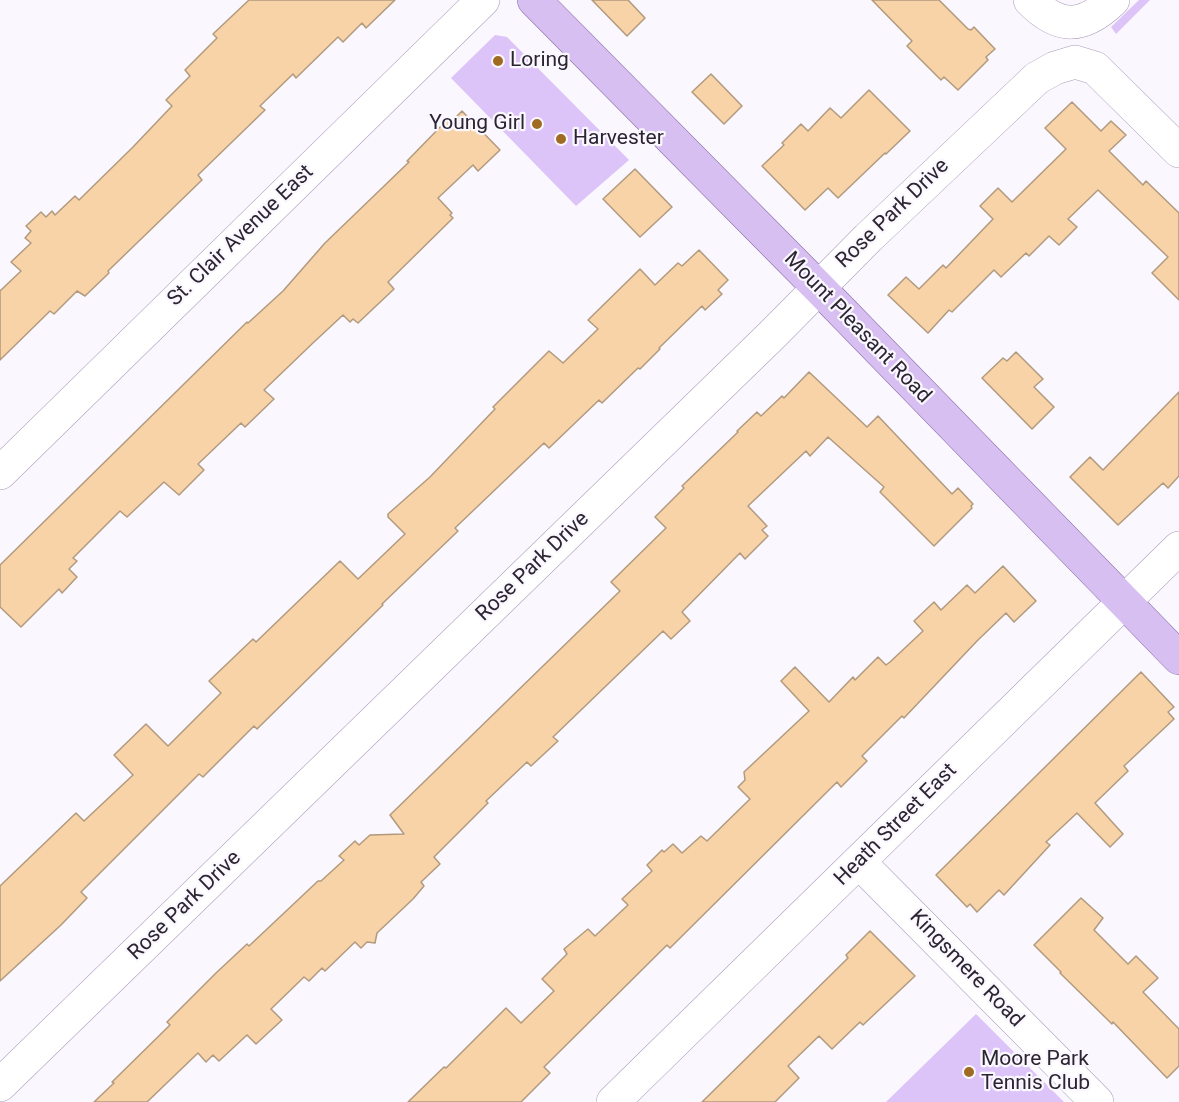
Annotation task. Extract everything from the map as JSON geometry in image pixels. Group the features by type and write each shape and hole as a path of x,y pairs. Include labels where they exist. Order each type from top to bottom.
{"main road":[{"name":"Mount Pleasant Road","path":"534,0 818,287 1179,658"}],"street":[{"name":"St. Clair Avenue East","path":"0,473 483,0"},
{"path":"1030,0 1054,20 1071,23 1093,17 1113,0"},
{"name":"Rose Park Drive","path":"0,1085 765,342 818,287 1037,78 1055,68 1075,62 1095,68 1179,151"},
{"name":"Heath Street East","path":"613,1102 1179,548"},
{"name":"Kingsmere Road","path":"860,862 1097,1102"}],"shaded area":[{"path":"1139,0 1150,0 1116,34 1111,27"},
{"path":"495,35 507,37 629,160 576,206 451,78"},
{"path":"976,1014 1064,1102 886,1102"}],"building":[{"path":"249,0 395,0 366,28 362,23 343,42 338,37 296,78 293,74 260,106 265,110 198,175 202,180 108,271 109,273 85,296 77,291 54,314 50,311 0,360 0,291 21,271 11,262 31,243 25,238 31,231 26,226 41,212 46,217 52,211 55,215 75,196 79,200 133,147 172,106 166,100 190,76 185,70 217,38 213,34"},
{"path":"592,0 628,0 645,18 627,36"},
{"path":"872,0 939,0 968,29 971,30 974,27 995,49 986,57 988,60 958,90 944,77 941,80 907,46 912,41"},
{"path":"711,74 742,106 724,124 692,92"},
{"path":"869,90 910,131 838,198 828,188 805,210 762,166 784,145 782,143 801,124 808,131 830,108 841,118"},
{"path":"1072,102 1101,131 1111,121 1126,135 1109,151 1143,185 1146,181 1179,213 1179,300 1152,273 1168,257 1098,190 1068,219 1077,227 1059,245 1049,236 1029,256 1026,253 1001,277 994,270 952,312 949,310 928,333 888,295 906,277 919,289 943,265 946,268 993,219 980,206 998,188 1012,202 1066,149 1045,128"},
{"path":"462,111 500,150 478,171 473,165 438,198 452,213 450,215 453,218 388,282 394,289 358,323 353,319 350,322 343,315 314,342 264,390 274,399 245,427 241,423 198,464 204,470 179,495 164,482 127,517 120,511 73,558 77,561 69,569 77,577 62,593 59,589 21,627 0,607 0,565 247,322 283,291 325,243 409,162 407,161 447,120 450,123"},
{"path":"635,169 672,207 640,237 603,199"},
{"path":"699,250 728,280 718,290 722,294 705,310 702,306 640,369 638,368 602,403 599,400 549,448 544,443 455,528 458,531 257,729 254,726 203,777 199,774 81,892 87,898 0,981 0,886 76,813 84,821 133,775 114,755 146,724 168,746 221,693 209,681 253,639 256,642 340,561 358,579 405,534 388,517 388,514 430,477 495,409 493,407 549,351 563,363 598,329 588,320 640,269 655,285 678,263 682,266"},
{"path":"1016,352 1043,379 1034,387 1054,407 1032,429 982,378 1003,358 1007,361"},
{"path":"809,372 867,427 878,416 952,494 958,488 973,504 972,508 934,546 880,492 884,487 828,437 810,456 806,451 748,506 767,526 762,530 768,536 745,559 740,553 682,612 690,621 671,639 663,631 553,737 558,741 531,766 527,762 486,801 488,803 434,857 440,864 421,882 424,886 413,899 377,933 375,943 367,942 361,948 355,942 325,971 322,968 309,981 304,977 271,1009 282,1020 256,1044 247,1035 219,1061 213,1055 206,1062 198,1053 147,1102 94,1102 170,1025 167,1022 216,973 344,860 339,856 355,841 359,845 370,835 404,834 390,815 620,591 611,582 666,528 655,517 684,488 682,486 757,412 761,416 782,396 784,398"},
{"path":"1179,392 1179,476 1168,488 1163,483 1118,525 1070,477 1090,457 1103,470"},
{"path":"1003,566 1036,601 1014,622 1006,613 977,641 904,718 902,716 862,756 867,761 841,787 837,782 670,948 667,945 544,1067 550,1073 521,1102 408,1102 506,1008 521,1023 554,991 542,979 567,954 564,949 588,929 595,936 628,905 622,899 652,871 647,865 662,850 664,852 673,844 682,853 701,836 707,841 750,799 738,787 745,780 744,772 809,711 781,681 795,667 829,702 853,677 855,680 878,657 886,665 923,631 914,621 934,602 941,610 967,585 975,593"},
{"path":"1141,672 1174,707 1168,712 1174,719 1124,766 1128,771 1095,803 1123,834 1110,847 1077,813 1046,842 1050,845 1004,895 999,890 977,912 970,904 967,907 936,875"},
{"path":"1081,898 1103,918 1094,930 1128,964 1136,956 1158,978 1143,992 1179,1029 1179,1066 1167,1078 1034,945"},
{"path":"870,931 915,976 863,1025 860,1022 832,1049 819,1036 788,1066 799,1078 775,1102 702,1102 848,958 846,955"}],"place":[{"name":"Loring","path":"498,61"},
{"name":"Young Girl","path":"537,124"},
{"name":"Harvester","path":"561,139"},
{"name":"Moore Park Tennis Club","path":"969,1072"}]}
